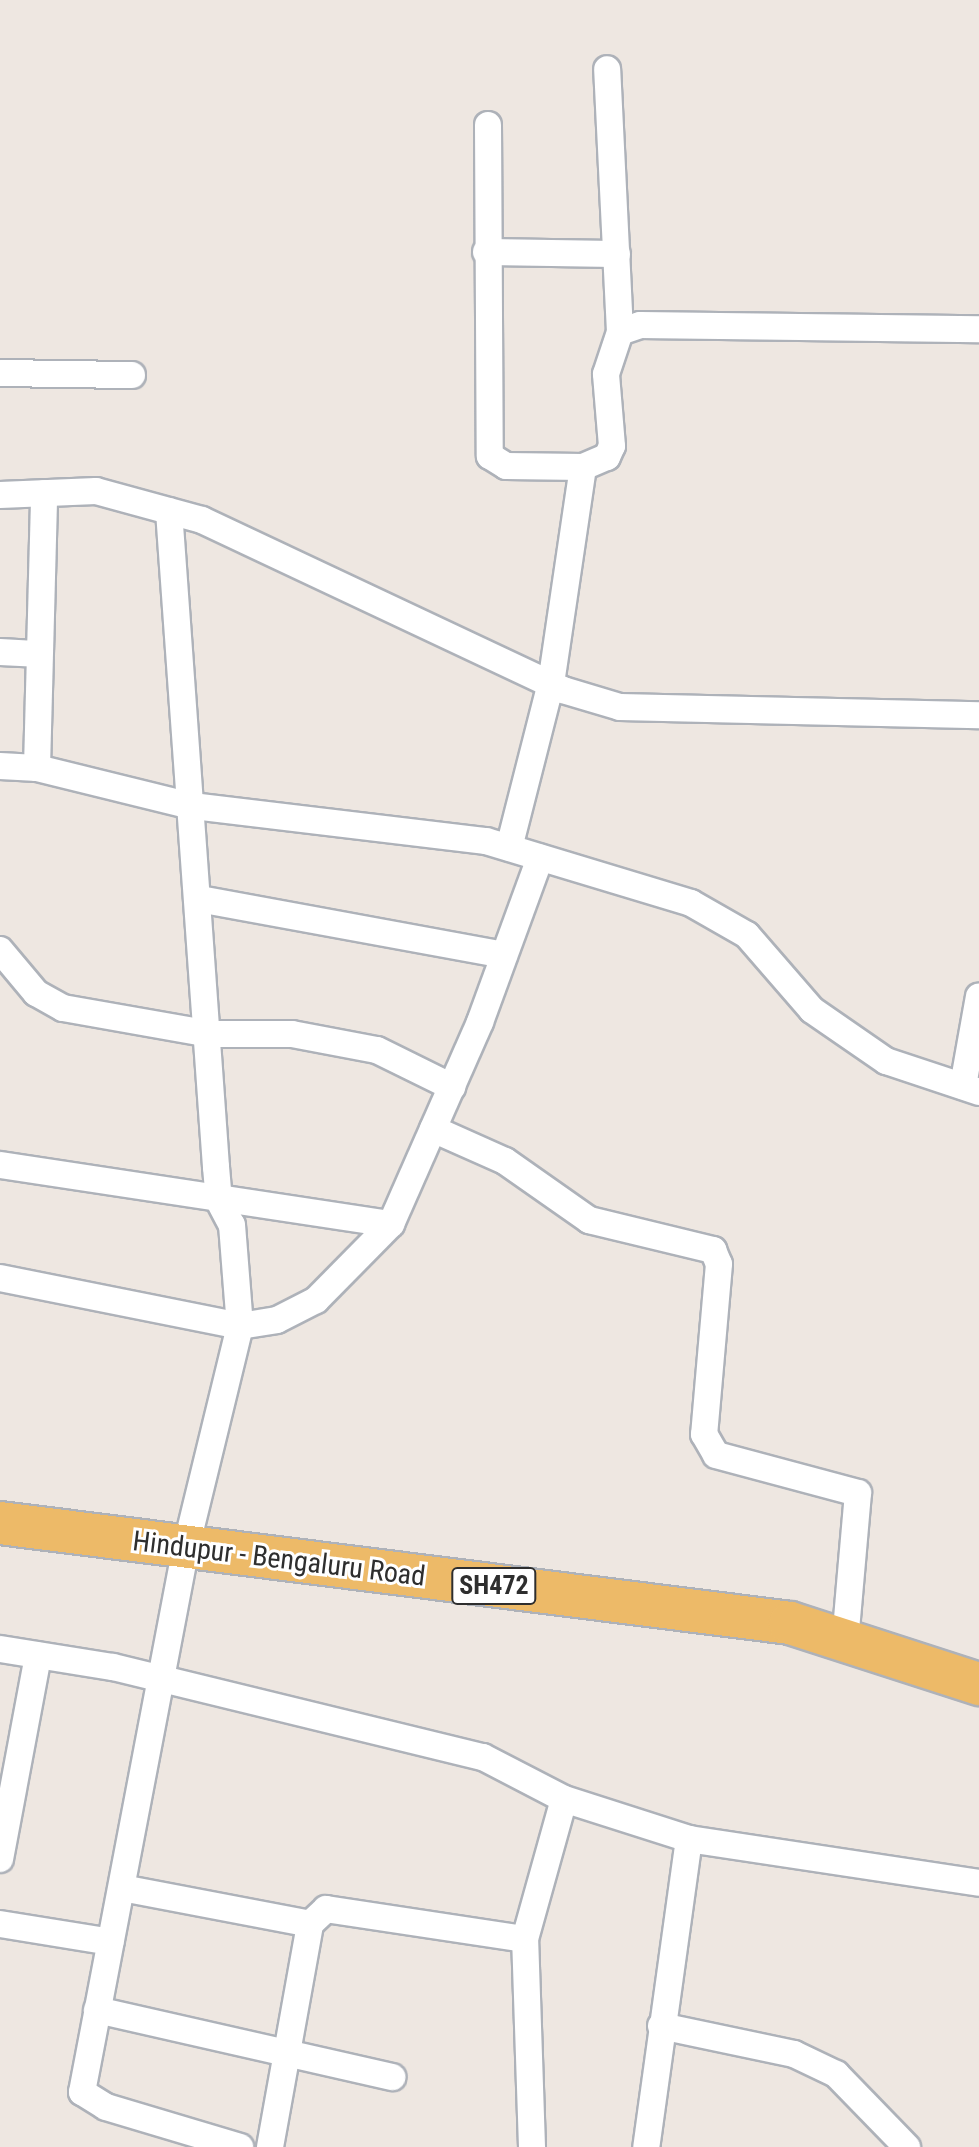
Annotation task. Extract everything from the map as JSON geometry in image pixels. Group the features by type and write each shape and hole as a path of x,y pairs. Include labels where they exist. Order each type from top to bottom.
{"main road":[{"name":"Hindupur - Bengaluru Road","path":"0,1523 790,1623 979,1684"}],"street":[{"path":"488,125 486,252 490,456 506,466 583,467 607,457 612,446 606,374 620,332 607,69"},
{"path":"486,252 617,254"},
{"path":"620,332 640,325 979,329"},
{"path":"0,373 132,375"},
{"path":"509,848 551,683 583,467"},
{"path":"0,495 96,491 169,511 551,683 620,707 979,715"},
{"path":"37,768 36,654 44,493"},
{"path":"169,511 210,1034 219,1201 232,1225 240,1326 186,1547 165,1680 82,2092 90,2101 240,2147"},
{"path":"0,652 36,654"},
{"path":"0,766 37,768 192,806 509,848 691,903 747,935 812,1010 886,1061 971,1089 979,997"},
{"path":"0,1278 240,1326 277,1320 316,1300 391,1224 452,1087 540,858"},
{"path":"199,899 504,955"},
{"path":"0,950 36,993 63,1008 210,1034 292,1034 377,1050 452,1087"},
{"path":"433,1129 505,1161 589,1220 713,1250 719,1264 704,1434 716,1455 858,1493 845,1641"},
{"path":"0,1165 219,1201 391,1224"},
{"path":"0,1649 165,1680 483,1757 564,1799 689,1839 979,1883"},
{"path":"0,1859 38,1656"},
{"path":"532,2147 525,1939 564,1799"},
{"path":"646,2147 689,1839"},
{"path":"122,1888 310,1924"},
{"path":"270,2147 310,1924 326,1909 350,1910 525,1939"},
{"path":"0,1924 111,1942"},
{"path":"97,2010 393,2077"},
{"path":"661,2026 794,2054 836,2074 907,2147"}]}
